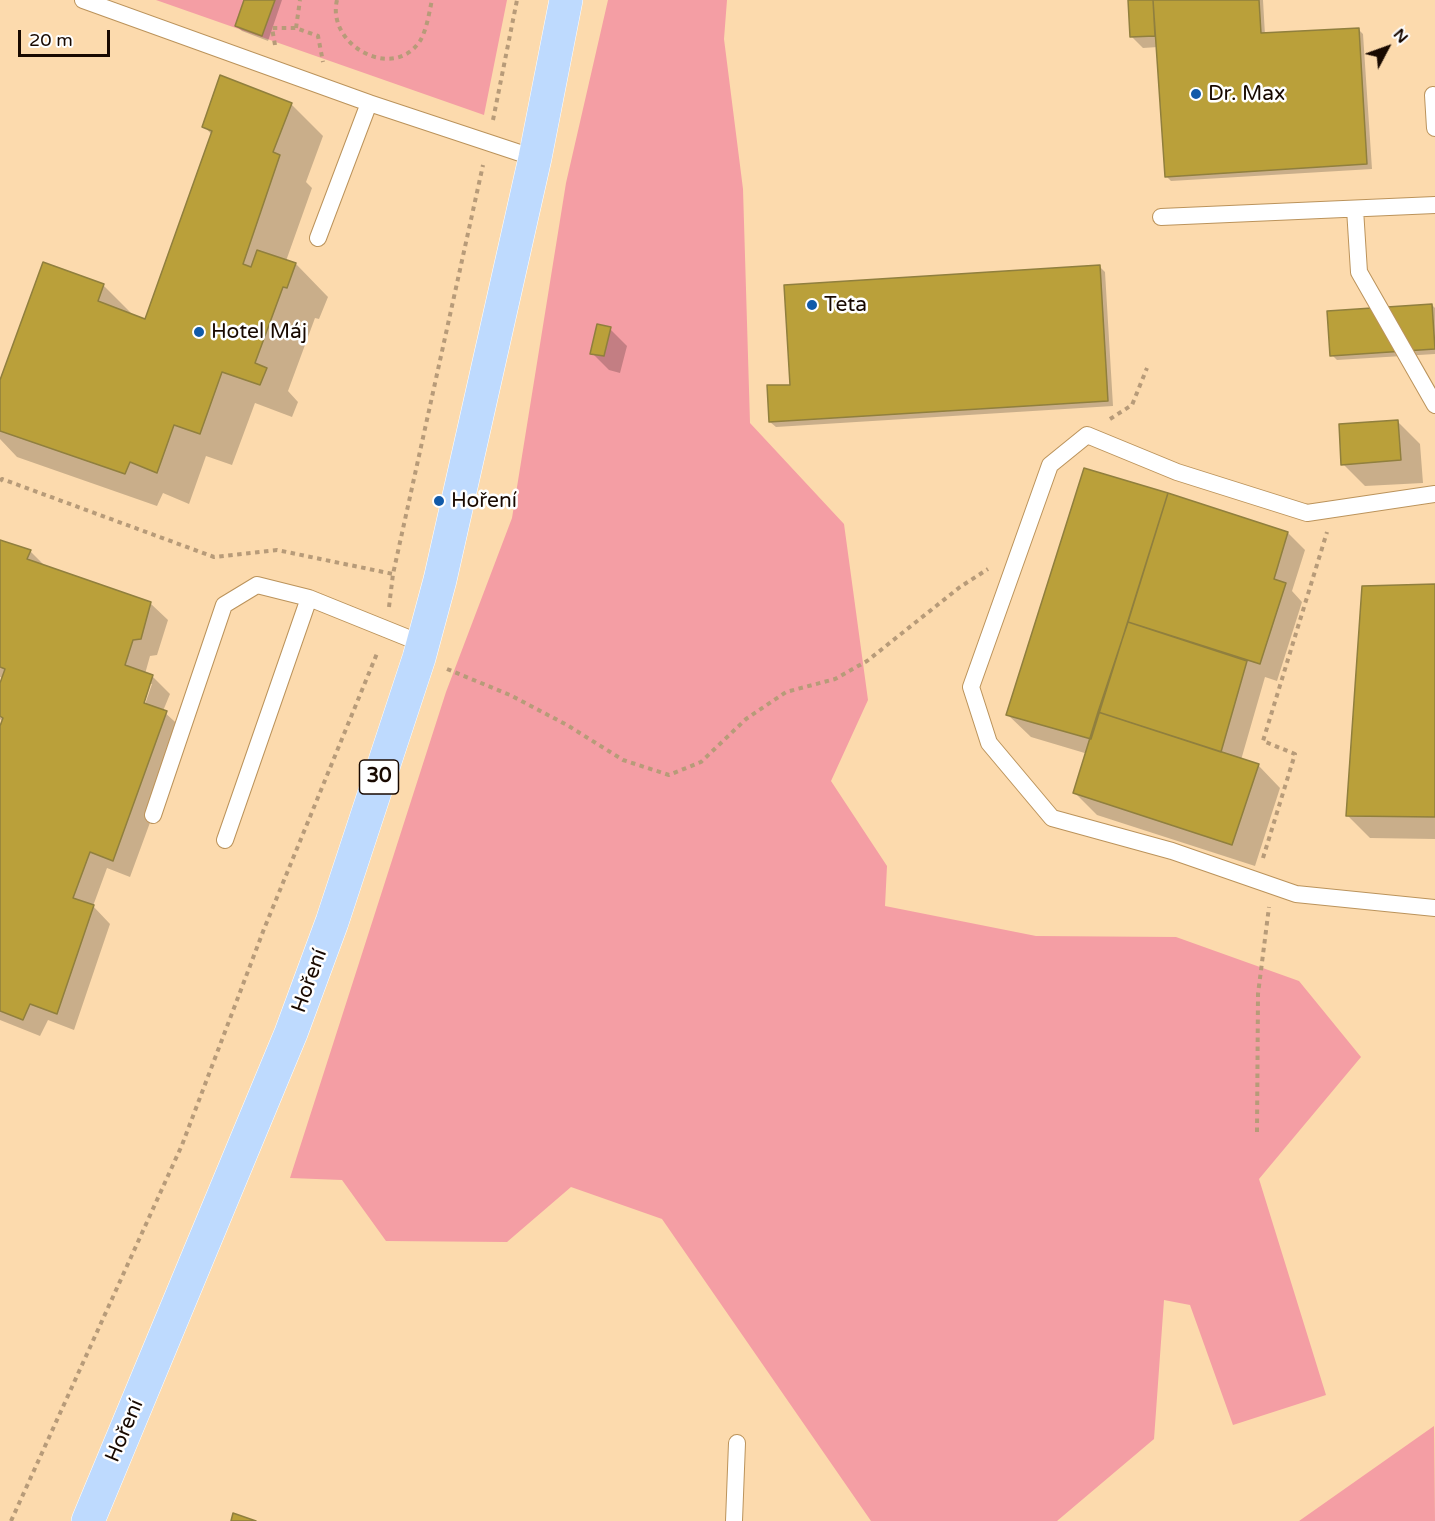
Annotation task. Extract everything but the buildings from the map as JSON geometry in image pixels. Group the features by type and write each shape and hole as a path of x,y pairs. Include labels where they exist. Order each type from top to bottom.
{"main road":[{"name":"Hoření","path":"87,1521 291,1033 332,922 421,651 440,580 535,158 566,0"}],"lane":[{"path":"83,0 369,103 535,158"},
{"path":"1433,95 1435,128"},
{"path":"318,238 369,103"},
{"path":"1161,217 1435,205"},
{"path":"1355,209 1359,272 1435,405"},
{"path":"1435,494 1307,513 1177,472 1088,435 1050,465 971,687 989,743 1052,818 1173,851 1296,894 1435,908"},
{"path":"153,815 224,605 257,585 309,598 387,630 421,651"},
{"path":"225,840 309,598"},
{"path":"734,1521 736,1443"}],"path":[{"path":"296,28 300,0"},
{"path":"338,0 337,21 351,45 362,53 387,58 399,56 419,42 432,0"},
{"path":"11,1521 182,1145 264,929 387,630 393,574 488,143 517,0"},
{"path":"1132,405 1147,368"},
{"path":"0,481 2,479 214,556 278,550 393,574"},
{"path":"1257,1132 1258,994 1264,883 1295,754 1263,741 1334,509"},
{"path":"421,651 510,695 623,760 669,775 701,762 746,719 786,692 836,679 867,661 960,586 1020,548"}],"shaded area":[{"path":"156,0 507,0 484,115"},
{"path":"608,0 727,0 724,39 743,189 750,423 844,524 868,700 831,781 887,866 885,906 1036,936 1176,937 1299,981 1361,1057 1259,1179 1326,1395 1233,1425 1190,1305 1164,1300 1154,1439 1057,1521 871,1521 662,1219 571,1187 507,1242 386,1241 342,1180 290,1178 446,692 512,518 566,183"},
{"path":"1434,1426 1435,1521 1299,1521"}],"place":[{"name":"Dr. Max","path":"1196,94"},
{"name":"Teta","path":"812,305"},
{"name":"Hotel Máj","path":"199,332"},
{"name":"Hoření","path":"439,501"}]}
